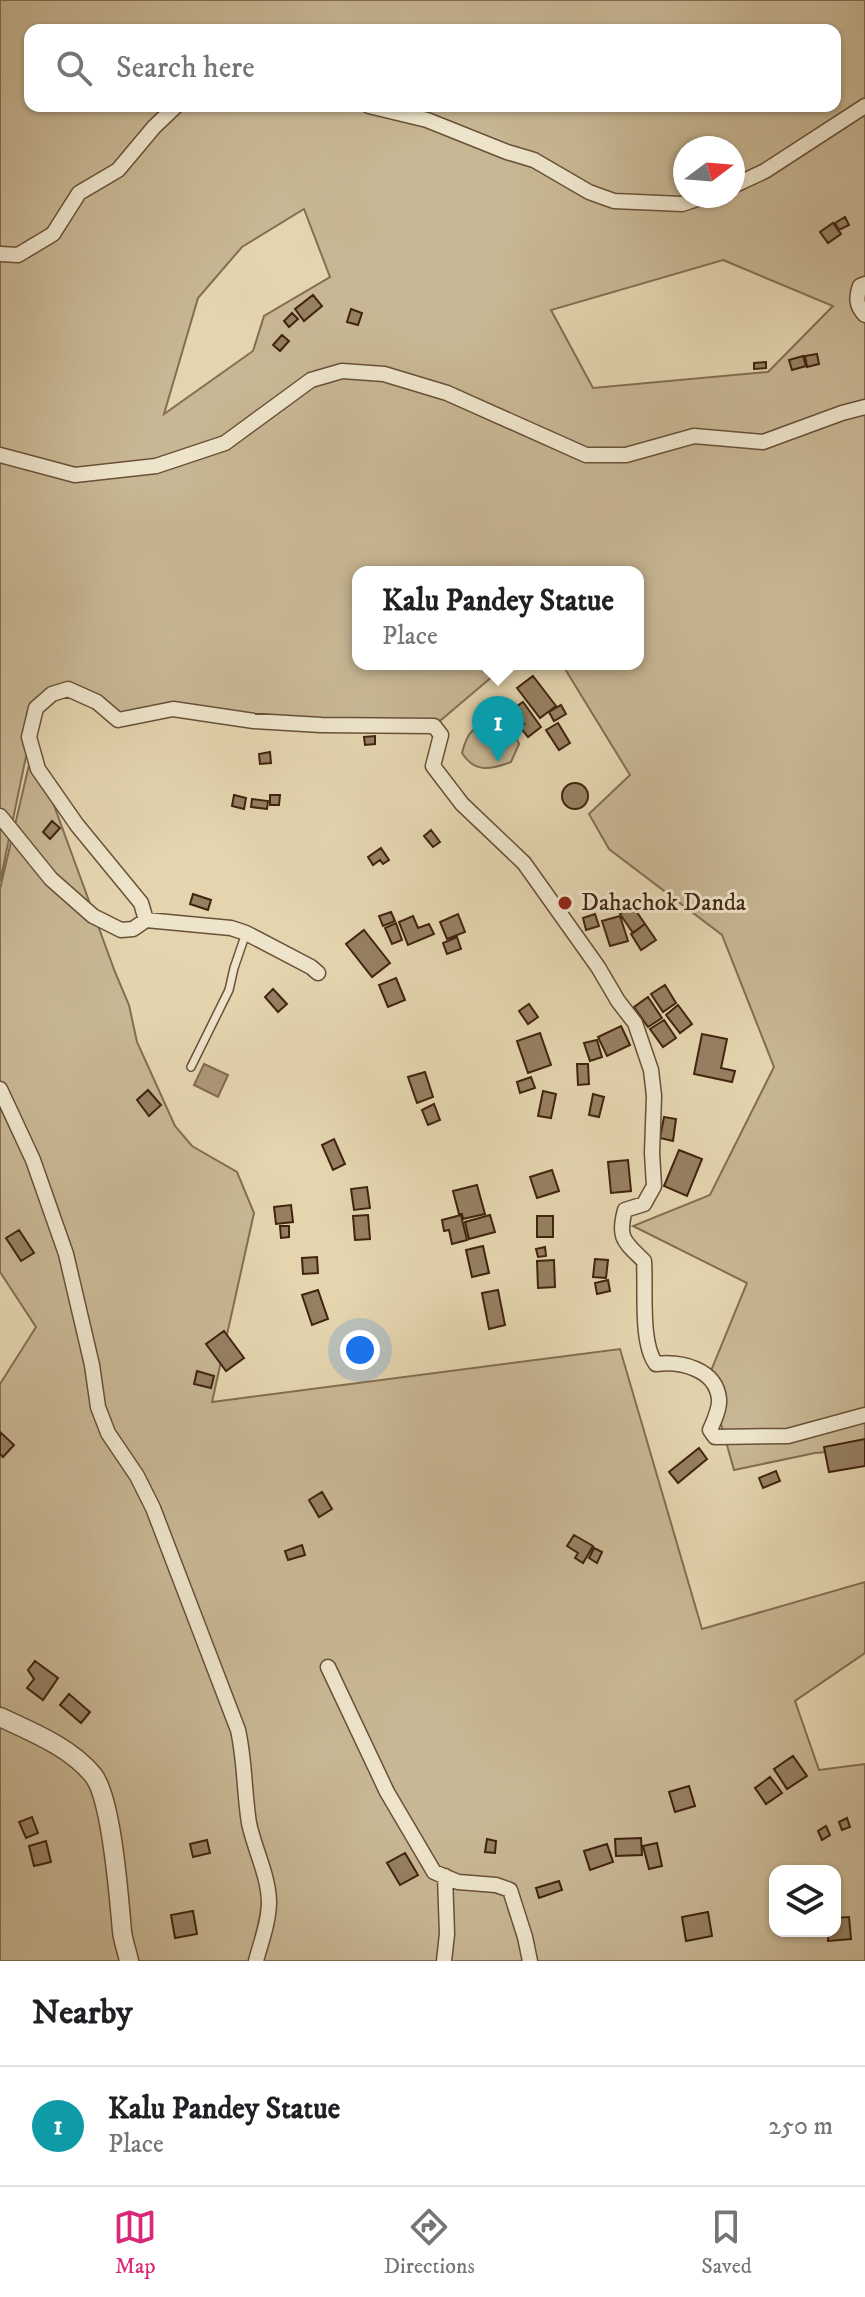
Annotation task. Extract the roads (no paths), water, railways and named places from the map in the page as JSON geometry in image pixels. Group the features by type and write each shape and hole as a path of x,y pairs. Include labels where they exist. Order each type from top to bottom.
{"street":[{"path":"745,180 765,171 865,106"},
{"path":"0,254 18,255 53,234 79,193 118,170 170,112"},
{"path":"394,112 427,120 534,160 589,192 614,201 673,204"},
{"path":"865,284 860,286 856,298 860,311 865,315"},
{"path":"0,455 75,475 156,466 225,443 311,380 342,371 384,374 447,393 586,455 626,455 694,436 763,442 865,407"},
{"path":"146,920 141,903 77,825 38,769 29,737 36,708 52,694 68,689 97,702 118,720 173,709 254,721 434,726 441,735 433,766 438,774 462,804 531,872 635,1023 651,1070 654,1186 644,1204 625,1210 621,1229 624,1242 644,1261 647,1328 651,1356 656,1364 671,1362 689,1366 702,1372 712,1382 719,1399 710,1430 715,1437 788,1436 865,1415"},
{"path":"0,816 51,879 93,916 121,930 133,929 146,920 231,928 246,933 318,973"},
{"path":"0,1089 33,1160 66,1254 92,1365 98,1407 108,1433 137,1476 153,1508 238,1730 243,1749 250,1825 269,1900 257,1960"},
{"path":"328,1667 387,1792 434,1872 458,1882 496,1885 510,1890 530,1961"},
{"path":"0,1717 74,1756 96,1777 110,1835 122,1932 129,1961"},
{"path":"444,1961 447,1934 445,1876"}],"lane":[{"path":"191,1067 229,990 246,933"}],"place":[{"name":"Kalu Pandey Statue","path":"498,762"},
{"name":"Dahachok Danda","path":"565,903"}]}
